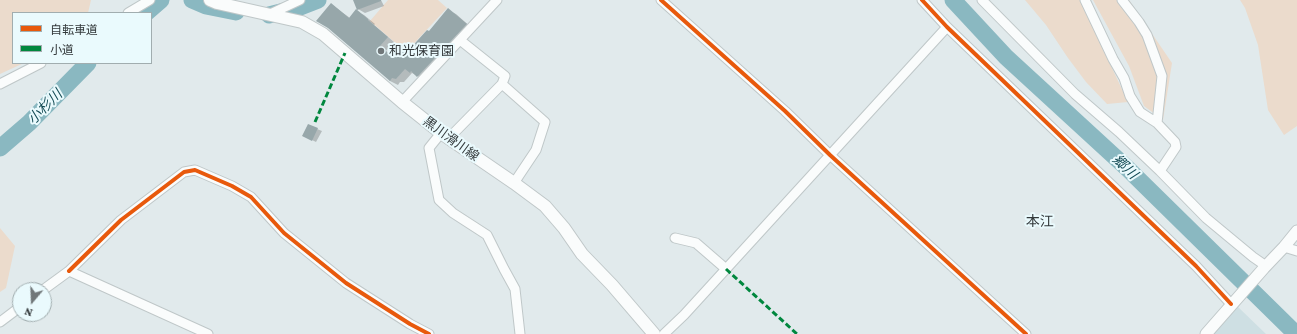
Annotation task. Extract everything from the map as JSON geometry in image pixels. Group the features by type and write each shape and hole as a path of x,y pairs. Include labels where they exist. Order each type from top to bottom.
{"main road":[{"name":"黒川滑川線","path":"210,0 217,3 302,22 323,34 444,136 514,183 545,206 564,228 582,254 612,285 654,334"}],"street":[{"path":"130,12 150,0"},
{"path":"270,14 300,0"},
{"path":"402,102 497,0"},
{"path":"661,0 785,111 830,155 1026,334"},
{"path":"922,0 948,27 1196,266 1231,304"},
{"path":"982,0 1075,94 1119,132 1206,218 1265,267"},
{"path":"1085,0 1113,59 1124,78 1130,96 1140,112 1157,123 1175,142 1176,147 1160,171"},
{"path":"1122,0 1147,35 1162,76 1157,123"},
{"path":"664,334 684,315 948,27"},
{"path":"460,40 505,76 502,84 429,148 439,200 453,213 487,235 504,270 515,288 520,334"},
{"path":"0,84 39,64"},
{"path":"502,84 545,122 536,150 514,183"},
{"path":"52,283 69,271 122,220 184,172 195,170 232,186 251,197 284,233 346,283 410,324 429,334"},
{"path":"1206,334 1297,231"},
{"path":"675,238 696,243 726,269"},
{"path":"1284,247 1297,251"},
{"path":"69,271 208,334"},
{"path":"0,322 12,313"},
{"path":"184,334 188,325"}],"shaded area":[{"path":"0,0 91,0 88,12 12,12 12,64 22,64 0,74"},
{"path":"388,0 438,0 447,8 406,52 370,21"},
{"path":"1025,0 1080,0 1128,102 1107,104 1086,82 1046,25"},
{"path":"1093,0 1129,0 1172,63 1163,120 1144,106 1129,66"},
{"path":"1240,0 1297,0 1297,126 1284,135 1268,110 1258,45 1245,8"},
{"path":"0,228 15,246 6,288 0,292"},
{"path":"1237,306 1266,334 1212,334"}],"building":[{"path":"353,0 381,0 381,1 357,10"},
{"path":"331,3 349,18 356,9 368,19 388,37 380,46 393,57 400,48 406,53 427,30 429,31 448,8 467,24 417,77 411,71 410,73 405,69 396,79 392,78 390,81 328,28 316,21"},
{"path":"308,124 318,128 312,141 302,136"}],"waterway":[{"name":"小杉川","path":"147,12 161,0"},
{"name":"小杉川","path":"192,0 206,6 236,12"},
{"name":"小杉川","path":"269,15 300,7 318,0"},
{"name":"郷川","path":"953,0 1006,57 1128,169 1296,334"},
{"name":"小杉川","path":"0,148 29,123 87,64"}],"marked path":[{"path":"315,122 345,53"},
{"path":"726,269 797,334"}],"cycle path":[{"path":"661,0 785,111 830,155 1026,334"},
{"path":"922,0 947,27 1196,266 1231,304"},
{"path":"69,271 121,220 184,172 195,170 232,186 251,197 284,233 346,283 410,324 429,334"}],"place":[{"name":"和光保育園","path":"381,51"}],"district":[{"name":"本江","path":"1040,222"}]}
